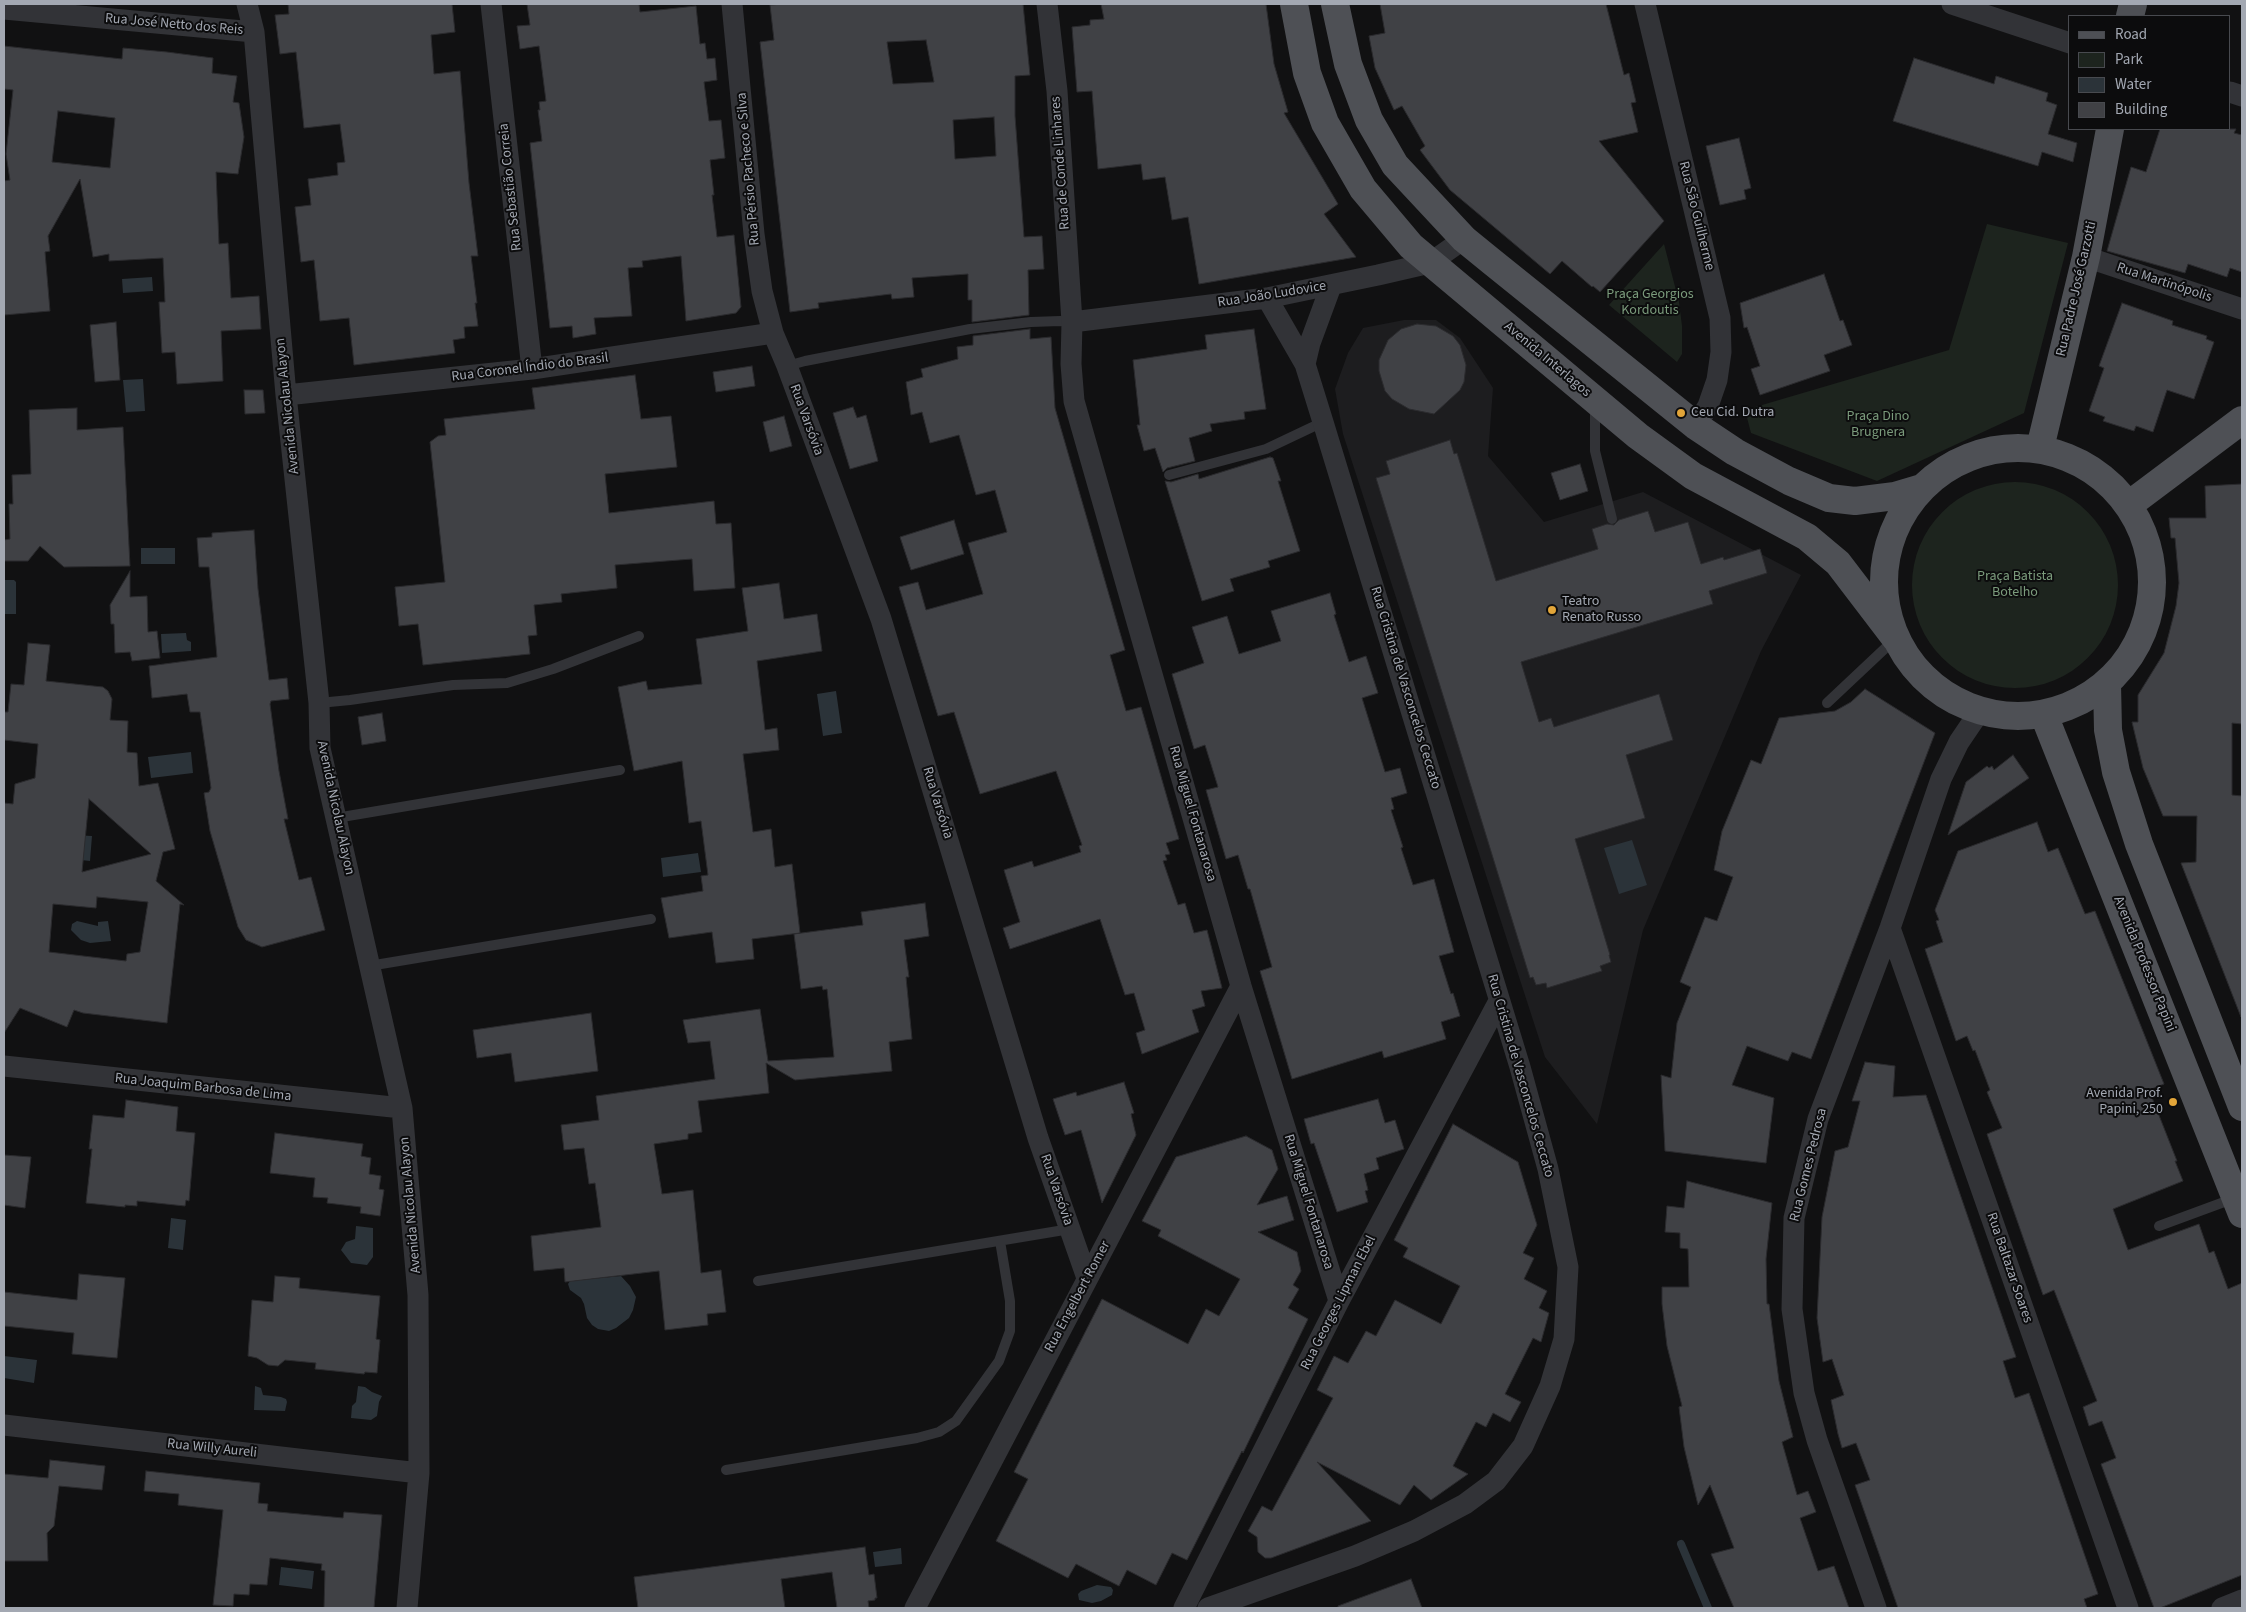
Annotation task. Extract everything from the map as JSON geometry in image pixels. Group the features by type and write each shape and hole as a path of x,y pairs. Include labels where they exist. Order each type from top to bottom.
{"main road":[{"name":"Avenida Interlagos","path":"1294,4 1307,73 1325,123 1363,189 1411,246 1638,436 1693,476 1806,537 1838,562 1896,639"},
{"path":"1335,4 1348,64 1369,120 1395,164 1464,239 1696,426 1735,452 1788,481 1829,498 1855,501 1875,499 1922,488"},
{"name":"Rua Padre José Garzotti","path":"2040,448 2086,257 2110,130"},
{"path":"2130,504 2242,420"},
{"path":"1997,448 2040,448 2091,467 2130,504 2150,549 2152,598 2138,646 2107,684 2088,698 2066,708 2044,714 2012,717 1980,711 1945,696 1917,671 1896,639 1885,600 1886,560 1898,521 1922,488 1956,462 1997,448"},
{"path":"2107,684 2108,730 2119,781 2139,844 2242,1107"},
{"name":"Avenida Professor Papini","path":"2044,714 2239,1206"}],"street":[{"name":"Avenida Nicolau Alayon","path":"248,4 254,32 286,395 319,703 320,748 402,1108 418,1295 419,1473 407,1608"},
{"name":"Rua Sebastião Correia","path":"491,4 532,369"},
{"name":"Rua Pérsio Pacheco e Silva","path":"732,4 754,234 762,291 773,333"},
{"name":"Rua de Conde Linhares","path":"1047,4 1057,91 1072,322"},
{"name":"Rua São Guilherme","path":"1645,4 1720,318 1721,352 1717,380 1708,406 1696,426"},
{"path":"1952,4 2068,42"},
{"name":"Rua José Netto dos Reis","path":"4,9 254,32"},
{"name":"Rua João Ludovice","path":"1072,322 1267,298 1331,286 1430,263 1464,239"},
{"name":"Rua Martinópolis","path":"2086,257 2242,309"},
{"path":"1305,364 1310,343 1331,286"},
{"name":"Rua Cristina de Vasconcelos Ceccato","path":"1208,1608 1355,1556 1428,1524 1465,1504 1496,1481 1523,1446 1550,1386 1564,1339 1568,1266 1548,1169 1420,733 1305,364 1267,298"},
{"name":"Rua Miguel Fontanarosa","path":"1072,322 1070,364 1074,400 1241,986 1339,1301"},
{"name":"Rua Coronel Índio do Brasil","path":"286,395 532,369 773,333"},
{"name":"Rua Varsóvia","path":"773,333 881,619 1038,1138 1087,1278"},
{"name":"Rua Gomes Pedrosa","path":"1876,1608 1817,1440 1804,1393 1792,1309 1794,1218 1818,1120 1890,928 1941,779 1959,742 1980,711"},
{"name":"Rua Baltazar Soares","path":"1890,928 2128,1608"},
{"name":"Rua Engelbert Romer","path":"915,1608 1241,986"},
{"name":"Rua Georges Lipman Ebel","path":"1184,1608 1339,1301 1499,1001"},
{"name":"Rua Joaquim Barbosa de Lima","path":"4,1066 402,1108"},
{"name":"Rua Willy Aureli","path":"4,1425 419,1473"},
{"path":"2222,1608 2242,1600"}],"lane":[{"path":"787,366 970,329 1031,322 1072,322"},
{"path":"1596,400 1594,451 1612,518"},
{"path":"1169,476 1266,449 1323,422"},
{"path":"319,703 453,685 507,683 553,669 639,636"},
{"path":"1827,703 1896,639"},
{"path":"336,818 620,770"},
{"path":"369,966 651,919"},
{"path":"2158,1226 2239,1206"},
{"path":"758,1281 1070,1229"},
{"path":"726,1470 917,1438 940,1432 956,1421 999,1361 1010,1331 1010,1301 1000,1241"}],"shaded area":[{"path":"1404,320 1436,320 1460,338 1493,388 1488,456 1544,522 1643,492 1801,575 1761,651 1643,930 1597,1124 1545,1057 1343,434 1335,389 1348,353 1363,328"}],"green space":[{"name":"Praça Dino Brugnera","path":"1987,224 2068,243 2024,413 1877,481 1751,433 1745,410 1949,350"},
{"name":"Praça Georgios Kordoutis","path":"1664,244 1679,302 1682,326 1682,354 1677,362 1609,305"},
{"name":"Praça Batista Botelho","path":"2015,482 2035,484 2054,490 2063,494 2088,512 2106,537 2110,546 2116,565 2118,585 2116,605 2110,624 2106,633 2088,658 2063,676 2054,680 2035,686 2015,688 1995,686 1976,680 1967,676 1942,658 1924,633 1920,624 1914,605 1912,585 1914,565 1920,546 1924,537 1942,512 1967,494 1976,490 1995,484"}],"water":[{"path":"152,277 153,291 123,293 122,279"},
{"path":"143,379 145,411 126,412 123,380"},
{"path":"141,548 175,548 175,564 141,564"},
{"path":"4,580 14,580 16,582 16,614 4,614"},
{"path":"186,633 187,640 191,642 191,651 162,653 161,634"},
{"path":"836,691 842,733 823,736 817,694"},
{"path":"191,752 193,773 151,778 148,757"},
{"path":"73,835 92,836 90,861 72,859"},
{"path":"1632,840 1647,885 1619,894 1604,848"},
{"path":"698,853 701,872 663,877 661,858"},
{"path":"77,921 98,926 98,922 108,921 111,941 90,943 81,940 71,930 72,924"},
{"path":"171,1218 186,1220 183,1250 168,1248"},
{"path":"356,1226 373,1228 373,1257 367,1265 351,1263 341,1250 346,1242 355,1239"},
{"path":"621,1276 630,1286 636,1297 633,1310 629,1318 616,1328 609,1331 598,1329 587,1318 581,1298 570,1290 568,1284 570,1281"},
{"path":"4,1356 37,1360 34,1383 4,1378"},
{"path":"255,1386 261,1388 263,1395 286,1399 285,1411 254,1410"},
{"path":"358,1386 365,1387 382,1396 377,1416 371,1420 351,1418 352,1406 356,1402"},
{"path":"901,1548 902,1564 875,1567 873,1552"},
{"path":"281,1567 314,1571 312,1589 279,1585"},
{"path":"1097,1585 1111,1587 1113,1590 1112,1595 1092,1603 1079,1600 1078,1594 1081,1591"}],"building":[{"path":"288,4 452,4 455,32 431,35 434,74 460,71 469,183 478,256 471,256 478,326 464,327 465,338 453,340 455,353 354,365 349,318 320,321 314,260 301,262 295,207 311,205 308,179 338,175 337,163 345,162 340,124 304,128 296,52 280,54 275,15 289,14"},
{"path":"527,4 639,4 640,12 696,6 700,44 705,43 707,59 715,58 717,80 704,82 709,121 721,120 725,158 710,160 714,195 712,195 717,237 734,235 741,307 736,313 686,321 681,256 642,261 643,267 628,268 632,316 594,318 596,334 573,338 572,326 550,328 530,143 542,141 538,110 540,110 539,102 546,101 539,46 520,49 517,26 530,25"},
{"path":"1023,4 1030,75 1015,76 1015,116 1024,237 1042,236 1044,269 1028,270 1029,315 972,322 972,300 968,300 968,274 912,278 914,297 892,299 891,294 818,303 819,308 790,312 760,42 774,40 770,5","holes":["926,40 934,82 893,84 887,42","994,117 996,156 955,159 953,120"]},
{"path":"1101,4 1266,4 1274,64 1288,112 1284,113 1338,204 1324,214 1356,257 1199,284 1188,217 1172,220 1165,177 1143,180 1141,164 1098,169 1092,91 1077,92 1072,27 1090,25 1090,20 1104,19"},
{"path":"1380,4 1606,4 1624,75 1629,73 1636,102 1631,103 1638,132 1599,141 1664,221 1600,292 1562,261 1550,274 1450,190 1420,150 1425,146 1402,106 1394,110 1375,68 1369,36 1385,33"},
{"path":"4,46 122,59 123,48 167,52 213,58 212,73 237,76 233,102 239,103 244,137 238,174 216,172 219,244 228,243 231,298 259,296 261,329 221,331 223,381 177,384 175,352 162,353 159,302 165,302 163,258 109,261 109,254 93,257 80,179 48,236 50,251 45,252 50,311 4,315 4,181 10,180 6,154 13,90 4,89","holes":["58,111 115,118 110,168 52,162"]},
{"path":"1914,58 1994,84 1996,76 2048,93 2046,101 2057,105 2048,134 2077,143 2073,162 2042,152 2038,166 1893,121"},
{"path":"2236,129 2234,133 2242,135 2242,272 2230,268 2227,277 2188,264 2185,273 2107,251 2131,167 2146,172 2160,130"},
{"path":"1739,138 1751,188 1744,190 1746,199 1720,205 1706,146"},
{"path":"1824,274 1840,321 1843,320 1852,345 1824,355 1830,371 1760,395 1751,369 1760,366 1747,327 1744,328 1740,303"},
{"path":"2122,303 2173,321 2172,325 2207,336 2206,339 2214,342 2194,399 2167,390 2153,432 2136,426 2134,431 2103,421 2105,417 2089,411 2104,368 2099,366"},
{"path":"116,322 120,380 95,382 90,325"},
{"path":"1417,324 1436,326 1453,336 1460,345 1466,365 1464,382 1460,390 1434,414 1409,409 1392,399 1385,391 1379,371 1379,360 1388,340 1401,329"},
{"path":"1030,329 1030,339 1051,337 1055,408 1125,650 1110,655 1126,711 1141,707 1179,839 1166,843 1170,854 1165,855 1167,860 1163,861 1178,905 1185,903 1194,933 1207,930 1222,988 1201,991 1205,1006 1192,1010 1199,1032 1142,1054 1136,1033 1145,1030 1134,993 1125,995 1100,919 1010,949 1003,928 1020,922 1004,870 1032,861 1034,867 1081,852 1079,846 1082,845 1056,771 980,794 954,712 938,716 899,587 918,582 926,610 983,594 968,543 1007,532 995,490 976,495 959,435 930,443 922,412 911,415 906,382 923,377 921,369 958,359 957,347 973,345 973,336"},
{"path":"1254,329 1266,409 1244,412 1245,419 1210,424 1212,431 1189,438 1195,461 1167,468 1163,472 1155,448 1144,451 1137,425 1140,425 1133,360 1207,349 1205,335"},
{"path":"752,366 755,386 716,392 713,372"},
{"path":"635,375 641,419 671,416 677,467 605,474 609,513 714,501 716,524 731,523 735,588 694,591 692,559 615,565 617,588 561,594 562,602 534,605 537,635 528,636 530,654 423,665 418,624 399,626 395,587 445,582 430,442 438,436 446,435 444,419 535,409 532,388"},
{"path":"244,390 263,390 265,413 245,414"},
{"path":"853,407 857,418 866,415 878,461 850,469 833,413"},
{"path":"77,408 77,430 123,427 130,566 64,567 40,546 28,561 4,561 4,540 10,539 9,504 13,504 12,475 31,474 29,410"},
{"path":"784,416 792,446 770,452 763,422"},
{"path":"1450,440 1454,454 1457,453 1496,581 1598,549 1592,529 1607,524 1614,525 1619,520 1648,511 1655,532 1688,522 1701,564 1723,557 1724,560 1760,549 1767,573 1709,591 1713,604 1521,662 1539,722 1551,718 1554,727 1659,694 1673,740 1626,755 1645,818 1575,839 1611,962 1600,966 1602,971 1547,988 1546,983 1536,985 1533,977 1530,978 1376,478 1390,474 1386,461"},
{"path":"1270,457 1273,458 1281,481 1278,481 1300,551 1268,561 1270,567 1230,579 1234,591 1202,601 1165,481 1171,482 1198,474 1199,479"},
{"path":"1580,464 1588,491 1560,500 1551,473"},
{"path":"2242,484 2242,724 2232,723 2232,795 2242,796 2241,1017 2181,863 2196,862 2197,816 2163,816 2143,768 2132,722 2138,722 2138,695 2164,653 2176,606 2179,583 2175,538 2171,538 2169,518 2206,518 2205,486"},
{"path":"954,520 964,554 911,570 900,537"},
{"path":"254,530 258,589 269,680 287,678 289,699 271,701 270,704 288,819 284,819 299,880 311,877 325,930 262,947 246,940 238,927 210,831 204,793 209,792 211,788 200,712 190,712 187,694 152,698 149,666 217,657 209,567 199,567 197,538 212,537 212,533"},
{"path":"130,571 130,597 147,596 148,632 157,631 160,658 132,661 130,652 115,653 114,624 111,624 110,605"},
{"path":"779,583 784,619 817,614 822,651 757,661 765,730 777,728 779,750 743,754 753,832 771,829 775,867 792,864 800,933 752,939 754,959 716,963 712,932 669,938 661,898 703,891 701,876 708,875 701,821 689,823 682,761 634,771 618,687 646,681 648,690 702,684 696,639 748,631 742,588"},
{"path":"1330,593 1336,614 1334,615 1349,662 1366,656 1378,693 1362,698 1385,772 1400,768 1407,793 1391,798 1394,809 1391,810 1413,885 1434,879 1454,952 1439,956 1460,1016 1441,1022 1446,1039 1384,1058 1382,1051 1292,1079 1260,971 1272,967 1250,889 1248,889 1238,855 1226,859 1206,790 1218,787 1205,745 1194,749 1172,674 1204,663 1192,627 1227,616 1239,654 1281,641 1271,611"},
{"path":"28,643 50,645 46,681 103,687 108,691 112,699 110,720 128,721 127,752 137,753 139,786 158,783 175,849 163,852 156,881 184,905 180,904 167,1023 83,1013 74,1010 67,1027 20,1008 4,1033 4,803 13,804 15,784 35,778 38,744 4,740 4,712 8,712 11,684 24,685","holes":["89,799 151,854 82,872","97,897 148,902 140,952 127,954 126,961 49,952 53,904 96,908"]},
{"path":"1865,689 1935,733 1811,1059 1792,1052 1788,1061 1747,1046 1732,1085 1774,1098 1766,1163 1665,1151 1661,1075 1671,1078 1677,1023 1691,987 1680,982 1705,917 1717,921 1733,877 1714,870 1722,831 1751,760 1761,764 1779,718 1835,711 1851,702"},
{"path":"382,713 386,741 362,745 358,717"},
{"path":"2013,755 2029,778 1948,835 1966,782 1987,766 1989,768 1992,766 1994,770"},
{"path":"2037,822 2048,852 2058,848 2085,914 2095,911 2164,1084 2149,1090 2183,1181 2113,1209 2128,1250 2199,1224 2209,1253 2214,1251 2228,1289 2242,1283 2242,1575 2160,1608 2154,1608 2101,1464 2116,1458 2102,1421 2089,1426 2083,1407 2097,1401 2054,1290 2043,1295 1987,1134 2002,1128 1987,1092 1990,1090 1975,1050 1973,1051 1967,1036 1956,1041 1925,949 1943,942 1936,921 1939,920 1935,910 1958,851"},
{"path":"925,903 929,936 904,940 909,977 906,977 912,1039 889,1042 892,1071 795,1080 766,1063 769,1093 698,1101 702,1132 688,1134 688,1139 654,1144 662,1194 693,1190 701,1273 721,1270 726,1312 707,1314 708,1325 665,1330 659,1271 565,1282 564,1268 534,1271 531,1236 601,1227 595,1183 589,1184 584,1148 564,1150 561,1125 599,1120 596,1096 715,1079 710,1041 688,1043 683,1020 760,1009 768,1061 834,1057 827,989 823,990 822,986 801,989 794,934 863,925 861,912"},
{"path":"591,1013 598,1071 515,1082 511,1053 477,1058 473,1030"},
{"path":"1865,1062 1895,1066 1893,1097 1926,1095 2016,1357 2003,1361 2015,1398 2029,1393 2098,1594 2084,1599 2087,1608 1898,1608 1855,1485 1870,1480 1856,1443 1842,1448 1838,1434 1831,1400 1844,1395 1832,1359 1823,1362 1817,1318 1822,1217 1835,1151 1848,1147 1860,1101 1852,1101"},
{"path":"1124,1082 1134,1113 1131,1114 1136,1135 1102,1203 1081,1130 1065,1135 1053,1099 1076,1092 1077,1096"},
{"path":"1378,1099 1385,1123 1395,1120 1404,1149 1376,1158 1379,1169 1364,1174 1368,1190 1365,1191 1368,1202 1337,1212 1314,1143 1311,1144 1304,1119"},
{"path":"126,1100 178,1107 176,1131 195,1133 189,1201 186,1200 185,1206 137,1201 137,1206 125,1205 125,1207 86,1203 92,1149 89,1149 93,1115 124,1118"},
{"path":"1453,1124 1518,1162 1537,1225 1523,1253 1534,1258 1524,1279 1547,1291 1539,1308 1549,1313 1541,1342 1533,1338 1505,1394 1521,1402 1510,1422 1493,1413 1486,1427 1476,1422 1453,1466 1468,1474 1431,1500 1414,1485 1400,1505 1317,1462 1371,1521 1271,1558 1265,1558 1258,1552 1257,1537 1248,1531 1262,1506 1272,1511 1333,1398 1317,1390 1334,1356 1348,1363 1366,1331 1376,1336 1395,1300 1441,1324 1460,1286 1403,1257 1408,1248 1394,1240"},
{"path":"275,1133 363,1144 361,1156 371,1158 369,1174 381,1176 379,1189 384,1190 380,1216 360,1213 361,1207 327,1203 328,1198 313,1197 315,1178 270,1173"},
{"path":"1246,1136 1272,1150 1278,1169 1257,1205 1287,1196 1294,1220 1258,1232 1297,1252 1301,1271 1293,1285 1299,1289 1288,1308 1308,1319 1243,1453 1242,1451 1187,1560 1172,1553 1156,1585 1127,1570 1119,1586 1076,1564 1068,1578 996,1541 1028,1479 1014,1472 1102,1299 1188,1344 1206,1309 1219,1316 1240,1279 1158,1236 1161,1230 1142,1221 1176,1157"},
{"path":"4,1155 31,1157 25,1208 4,1205"},
{"path":"1687,1181 1772,1203 1766,1259 1767,1304 1769,1304 1779,1381 1793,1437 1782,1442 1797,1495 1808,1491 1816,1512 1800,1518 1818,1571 1834,1566 1849,1608 1734,1608 1711,1554 1734,1548 1710,1485 1698,1505 1684,1447 1679,1407 1682,1406 1667,1346 1662,1304 1662,1287 1689,1287 1688,1249 1680,1248 1680,1233 1665,1232 1667,1206 1684,1208"},
{"path":"79,1274 125,1278 117,1358 72,1354 74,1333 4,1326 4,1292 77,1300"},
{"path":"275,1276 300,1278 299,1288 380,1296 376,1339 380,1340 377,1373 365,1372 364,1374 315,1369 316,1363 285,1360 278,1366 268,1365 257,1358 248,1356 252,1300 273,1302"},
{"path":"50,1460 105,1466 102,1490 59,1486 54,1526 47,1533 48,1561 4,1561 4,1474 48,1478"},
{"path":"146,1471 260,1483 258,1503 268,1504 267,1511 343,1518 344,1512 382,1515 374,1608 324,1608 325,1571 321,1570 322,1564 270,1558 267,1585 250,1584 249,1595 234,1594 233,1606 213,1605 223,1510 178,1505 179,1494 144,1491"},
{"path":"865,1547 869,1575 874,1574 877,1598 868,1601 869,1608 837,1608 832,1572 781,1579 785,1608 638,1608 634,1577"},
{"path":"1411,1579 1422,1608 1338,1608 1338,1606"}],"waterway":[{"path":"1681,1544 1708,1608"}],"place":[{"name":"Ceu Cid. Dutra","path":"1681,413"},
{"name":"Teatro Renato Russo","path":"1552,610"},
{"name":"Avenida Prof. Papini, 250","path":"2173,1102"}]}
